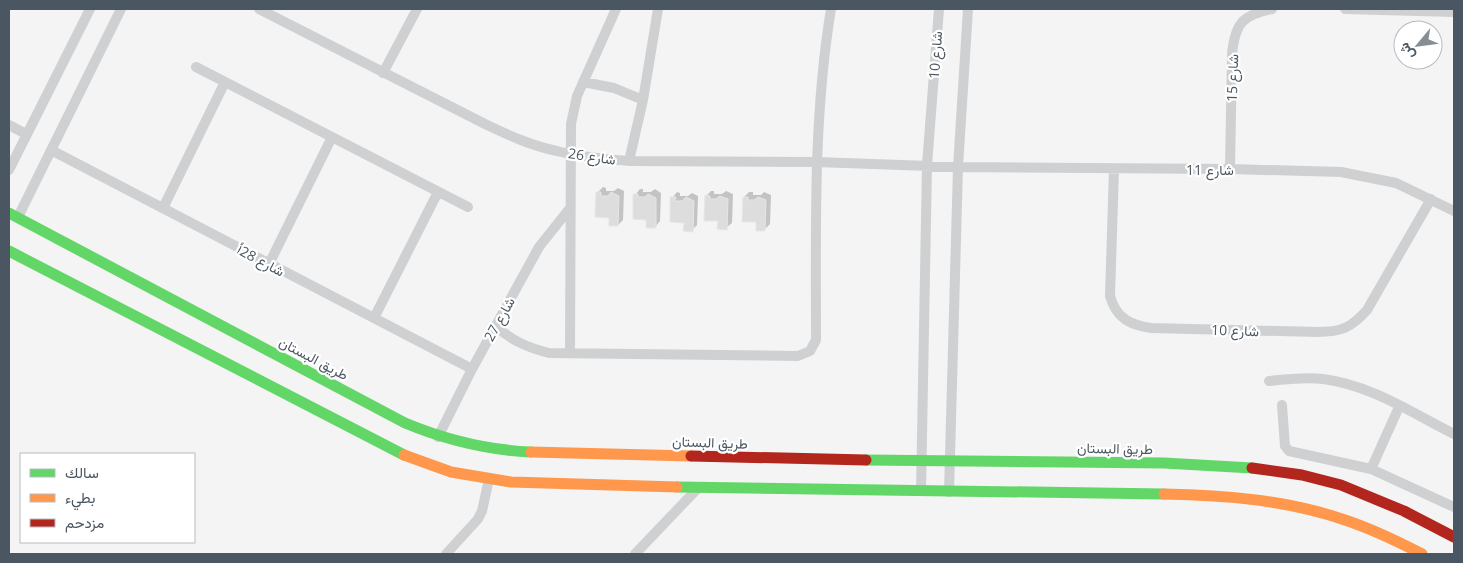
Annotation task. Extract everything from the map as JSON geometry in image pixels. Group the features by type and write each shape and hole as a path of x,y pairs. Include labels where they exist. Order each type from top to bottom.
{"main road":[{"name":"طريق البستان","path":"13,215 390,416 438,437 474,447 514,452 785,459 1164,463 1280,471 1340,485 1404,511 1454,536"},
{"path":"9,251 394,451 422,463 451,472 489,479 541,484 949,492 1179,494 1265,502 1336,516 1391,538 1422,554"}],"street":[{"path":"9,170 90,9"},
{"path":"13,215 51,150 121,9"},
{"name":"شارع 26","path":"259,9 508,135 556,151 629,161 816,162 958,167"},
{"path":"383,73 417,9"},
{"path":"570,353 571,124 583,82 616,9"},
{"path":"629,161 643,100 658,9"},
{"path":"495,326 511,339 529,348 550,352 798,356 810,351 816,340 816,162 820,96 831,9"},
{"name":"شارع 10","path":"921,491 927,165 939,9"},
{"name":"شارع 10","path":"949,492 958,167 968,9"},
{"name":"شارع 15","path":"1230,169 1232,54 1234,38 1241,23 1246,18 1272,9"},
{"path":"1345,9 1454,12"},
{"path":"196,67 468,207"},
{"path":"163,208 225,82"},
{"path":"583,82 614,88 643,100"},
{"path":"9,125 26,134"},
{"path":"269,264 332,138"},
{"name":"شارع 28أ","path":"51,150 472,369"},
{"name":"شارع 11","path":"958,167 1230,169 1341,172 1396,183 1454,211"},
{"name":"شارع 10","path":"1114,169 1110,296 1115,310 1125,321 1152,328 1317,332 1343,330 1353,325 1368,310 1432,199"},
{"path":"374,318 438,192"},
{"name":"شارع 27","path":"438,437 472,369 539,247 570,208"},
{"path":"1269,381 1296,378 1323,379 1341,383 1375,394 1454,434"},
{"path":"1282,405 1287,449 1371,470 1453,504"},
{"path":"1371,470 1399,406"},
{"path":"446,554 478,519 482,511 489,479"},
{"path":"635,554 698,488"}],"building":[{"path":"596,192 601,192 601,196 608,196 611,192 619,196 618,226 609,226 609,218 595,217"},
{"path":"633,194 638,194 638,197 645,197 648,194 656,198 656,228 646,228 646,220 633,219"},
{"path":"705,195 710,196 710,199 716,199 720,196 728,199 727,230 717,229 718,221 704,221"},
{"path":"670,197 676,197 675,201 682,201 686,197 694,201 693,232 683,231 684,223 670,222"},
{"path":"743,197 748,197 748,200 754,200 758,197 766,200 765,231 756,231 756,222 742,222"}],"traffic: fast":[{"path":"9,213 405,423 467,443 531,452"},
{"path":"9,251 404,455"},
{"path":"866,460 1164,463 1252,468"},
{"path":"677,487 1164,494"}],"traffic: slow":[{"path":"531,452 691,456"},
{"path":"404,455 451,472 511,482 677,487"},
{"path":"1164,494 1233,497 1278,503 1323,513 1365,527 1422,554"}],"traffic: jam":[{"path":"691,456 866,460"},
{"path":"1252,468 1302,475 1341,485 1404,511 1454,537"}]}
